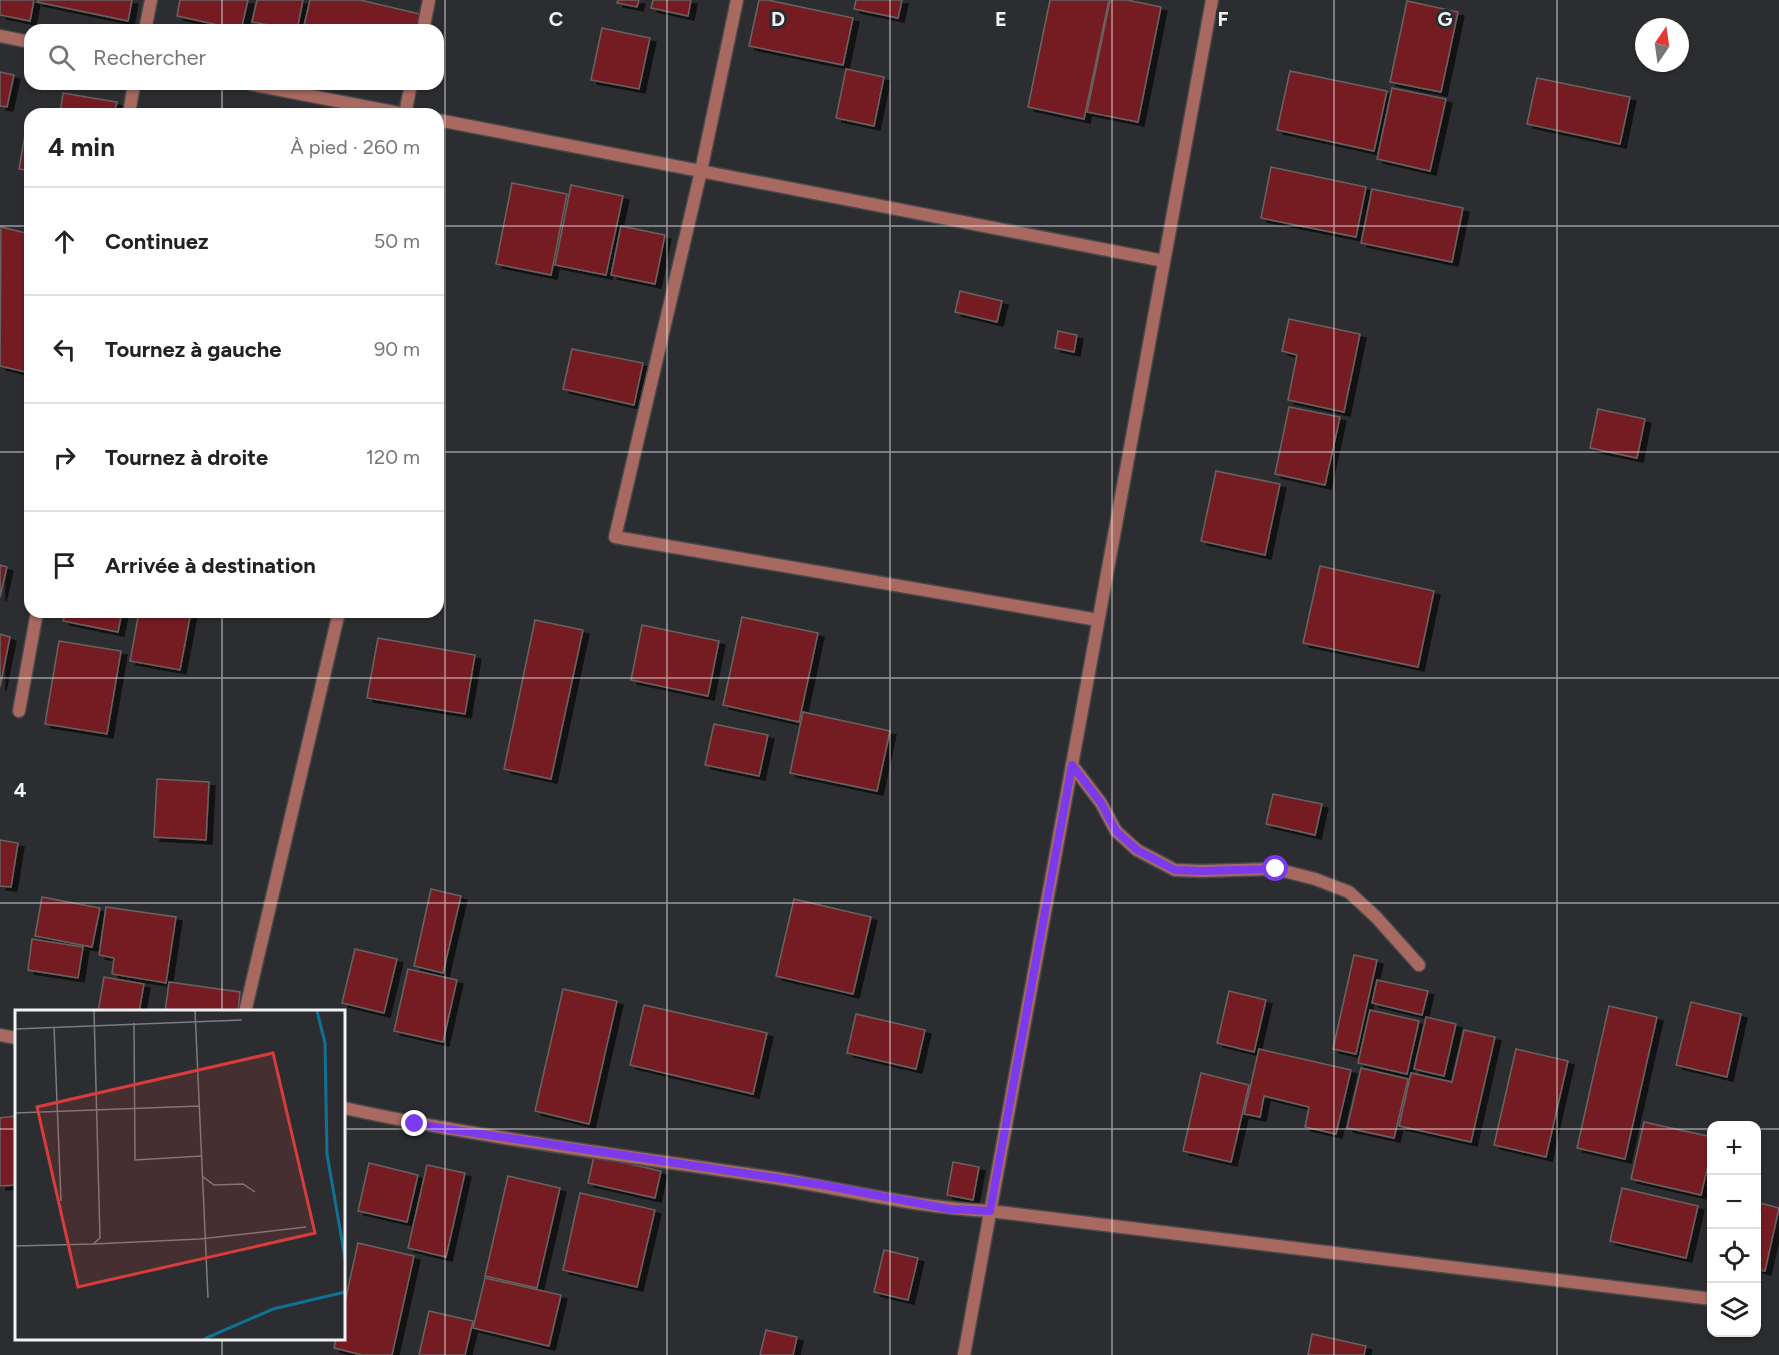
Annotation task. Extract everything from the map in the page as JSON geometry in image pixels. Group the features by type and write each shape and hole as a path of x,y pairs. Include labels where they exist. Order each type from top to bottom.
{"street":[{"path":"146,24 151,0"},
{"path":"424,24 429,0"},
{"path":"737,0 701,171 615,537 1098,620"},
{"path":"964,1355 1212,0"},
{"path":"0,36 24,41"},
{"path":"130,108 133,90"},
{"path":"281,90 374,108"},
{"path":"406,108 410,90"},
{"path":"444,121 1164,261"},
{"path":"19,711 36,618"},
{"path":"245,1010 338,618"},
{"path":"1072,765 1101,803 1116,831 1137,850 1175,870 1276,869 1315,879 1348,892 1376,917 1419,965"},
{"path":"0,1035 15,1038"},
{"path":"345,1108 415,1124 823,1185 949,1209 990,1211 1707,1298"}],"building":[{"path":"0,0 34,0 30,21 0,15"},
{"path":"38,0 132,0 128,21 37,2"},
{"path":"180,0 248,0 242,24 214,24 177,16"},
{"path":"257,0 303,0 298,24 252,22"},
{"path":"310,0 360,0 420,14 418,24 304,24"},
{"path":"618,0 639,0 637,7 617,3"},
{"path":"653,0 691,0 688,16 651,8"},
{"path":"759,0 853,18 843,65 749,46"},
{"path":"856,0 902,0 898,18 854,9"},
{"path":"1050,0 1109,0 1084,119 1028,107"},
{"path":"1110,0 1127,0 1161,7 1138,122 1087,112"},
{"path":"1407,1 1458,12 1441,92 1390,82"},
{"path":"602,28 650,38 639,89 591,80"},
{"path":"846,69 884,77 874,126 836,118"},
{"path":"1290,71 1387,91 1374,151 1277,130"},
{"path":"0,72 14,75 7,107 0,106"},
{"path":"1537,78 1630,97 1620,144 1527,124"},
{"path":"1392,88 1446,99 1430,171 1377,159"},
{"path":"63,93 117,102 116,108 61,108"},
{"path":"24,140 24,170 19,169"},
{"path":"1271,167 1366,187 1356,237 1261,218"},
{"path":"512,183 567,194 551,275 496,264"},
{"path":"571,185 623,196 606,275 555,265"},
{"path":"1372,189 1463,208 1452,262 1361,243"},
{"path":"621,226 665,235 655,284 611,275"},
{"path":"1,227 24,233 24,372 0,366"},
{"path":"960,291 1002,301 997,322 955,312"},
{"path":"1289,319 1360,334 1344,412 1288,400 1297,355 1282,351"},
{"path":"1058,331 1077,335 1074,352 1055,348"},
{"path":"572,349 643,363 634,405 563,389"},
{"path":"1289,407 1340,417 1325,485 1275,474"},
{"path":"1598,409 1645,419 1637,458 1590,448"},
{"path":"1216,471 1280,484 1265,555 1201,541"},
{"path":"0,565 7,567 0,597"},
{"path":"1320,566 1434,591 1418,667 1303,643"},
{"path":"742,617 818,633 799,722 723,705"},
{"path":"64,618 121,618 118,632 63,621"},
{"path":"138,618 190,618 180,670 130,661"},
{"path":"535,620 583,630 551,779 504,769"},
{"path":"642,625 719,641 708,696 631,680"},
{"path":"0,634 10,637 0,687"},
{"path":"378,638 475,655 465,714 367,698"},
{"path":"59,641 121,651 107,734 45,724"},
{"path":"803,712 890,731 877,791 790,773"},
{"path":"714,724 768,735 759,776 705,765"},
{"path":"157,779 209,782 206,840 154,837"},
{"path":"1273,794 1322,804 1315,835 1266,824"},
{"path":"0,840 18,843 11,887 0,886"},
{"path":"431,889 461,896 443,973 414,966"},
{"path":"42,897 100,908 92,947 35,936"},
{"path":"794,899 871,917 853,994 776,976"},
{"path":"106,907 176,917 166,983 112,974 114,958 99,955"},
{"path":"32,939 83,947 78,978 28,970"},
{"path":"355,949 397,959 384,1013 342,1003"},
{"path":"1354,955 1377,960 1356,1054 1333,1049"},
{"path":"408,969 457,980 443,1042 394,1031"},
{"path":"104,977 144,984 139,1010 98,1010"},
{"path":"1377,980 1428,991 1422,1015 1372,1003"},
{"path":"169,982 240,992 238,1010 165,1010"},
{"path":"563,989 617,1001 589,1124 535,1111"},
{"path":"1229,991 1266,1000 1254,1052 1217,1043"},
{"path":"1691,1002 1741,1014 1727,1077 1676,1065"},
{"path":"644,1005 767,1033 753,1094 630,1065"},
{"path":"1609,1006 1657,1017 1625,1159 1577,1148"},
{"path":"1370,1010 1419,1021 1407,1074 1358,1063"},
{"path":"856,1014 925,1030 916,1069 847,1053"},
{"path":"1426,1017 1456,1024 1444,1076 1414,1069"},
{"path":"1464,1030 1495,1037 1471,1142 1399,1126 1411,1073 1452,1082"},
{"path":"1259,1049 1351,1070 1336,1134 1305,1127 1309,1107 1264,1096 1260,1117 1244,1114"},
{"path":"1516,1049 1568,1061 1546,1157 1494,1145"},
{"path":"1361,1068 1408,1079 1394,1138 1347,1128"},
{"path":"1201,1073 1249,1085 1231,1162 1183,1151"},
{"path":"15,1116 15,1185 0,1186 0,1118"},
{"path":"1644,1122 1707,1136 1707,1169 1701,1195 1631,1179"},
{"path":"594,1156 661,1171 655,1198 588,1183"},
{"path":"953,1162 979,1167 973,1200 947,1195"},
{"path":"369,1163 418,1175 407,1222 358,1211"},
{"path":"427,1165 465,1173 446,1257 408,1248"},
{"path":"508,1176 560,1188 537,1288 485,1276"},
{"path":"1622,1188 1698,1206 1686,1258 1610,1241"},
{"path":"580,1193 655,1210 637,1287 563,1270"},
{"path":"1761,1203 1779,1208 1765,1271 1761,1270"},
{"path":"358,1243 414,1256 392,1355 362,1355 334,1348 336,1340 345,1340 345,1302"},
{"path":"884,1250 918,1258 908,1300 874,1292"},
{"path":"485,1278 561,1295 549,1346 473,1328"},
{"path":"429,1311 473,1321 465,1355 419,1355"},
{"path":"766,1330 797,1337 793,1355 760,1355"},
{"path":"1312,1334 1366,1346 1364,1355 1308,1355"}],"route":[{"path":"415,1124 823,1185 949,1209 990,1211 1072,765 1101,803 1116,831 1137,850 1175,870 1276,869"}]}
